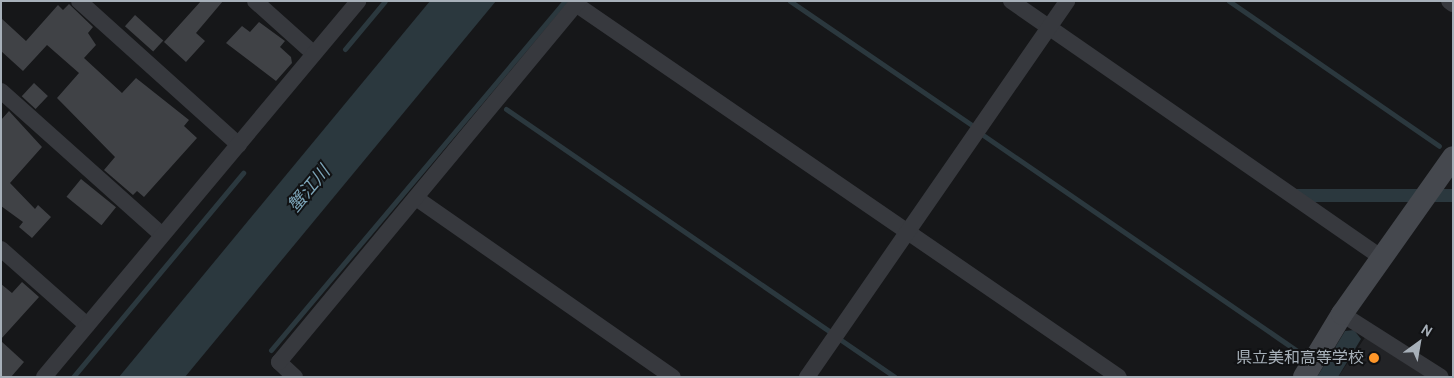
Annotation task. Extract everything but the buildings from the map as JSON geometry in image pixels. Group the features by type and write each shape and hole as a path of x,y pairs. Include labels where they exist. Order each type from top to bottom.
{"street":[{"path":"79,1 239,144"},
{"path":"255,1 314,54"},
{"path":"44,377 161,234 358,1"},
{"path":"1011,1 1382,258"},
{"path":"807,377 1067,1"},
{"path":"1449,1 1453,4"},
{"path":"295,377 279,362 578,3 1119,377"},
{"path":"1,91 161,234"},
{"path":"1304,377 1342,314 1453,157"},
{"path":"416,198 673,377"},
{"path":"1,249 86,326"},
{"path":"1342,314 1441,377"}],"shaded area":[{"name":"県立美和高等学校","path":"1366,336 1429,377 1338,377"}],"water":[{"name":"蟹江川","path":"430,1 496,1 185,377 119,377"},
{"path":"1294,189 1453,189 1453,202 1294,202"},
{"path":"1354,330 1361,339 1338,377 1317,377 1345,331"}],"waterway":[{"path":"345,49 385,1"},
{"path":"271,350 565,1"},
{"path":"790,1 972,125"},
{"path":"1229,1 1439,146"},
{"path":"506,109 831,332"},
{"path":"983,135 1300,353"},
{"path":"73,377 243,173"},
{"path":"841,340 895,377"}],"place":[{"name":"県立美和高等学校","path":"1374,358"}]}
